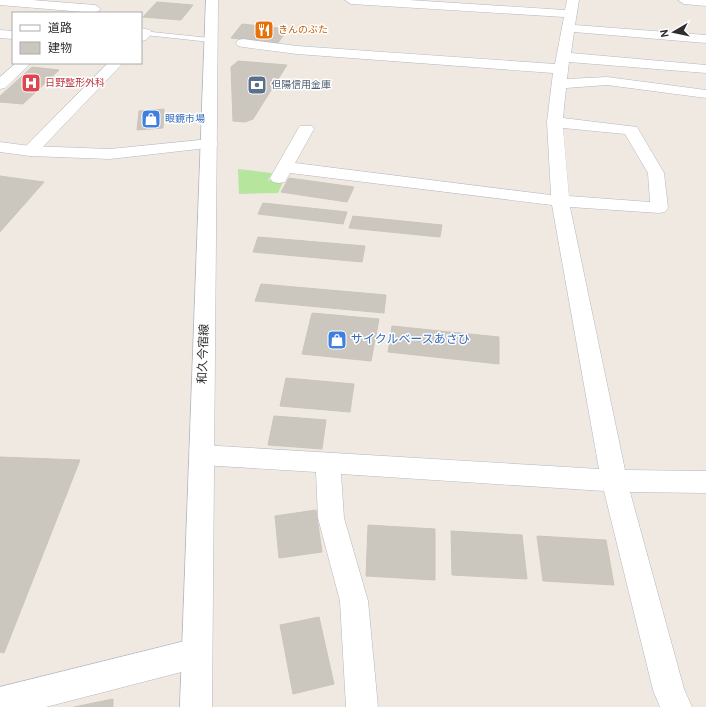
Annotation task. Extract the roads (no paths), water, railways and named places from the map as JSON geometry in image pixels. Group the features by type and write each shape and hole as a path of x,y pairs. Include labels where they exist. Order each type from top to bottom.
{"street":[{"path":"0,1 89,11 97,0"},
{"name":"和久今宿線","path":"196,707 210,144 210,40 212,0"},
{"path":"351,0 570,14 706,39"},
{"path":"684,0 706,2"},
{"path":"570,14 561,70 555,122 560,200 614,480 669,690 676,707"},
{"path":"0,34 12,36"},
{"path":"243,43 296,50 561,70 706,69"},
{"path":"1,83 23,64"},
{"path":"30,151 115,64"},
{"path":"561,70 606,81 706,94"},
{"path":"306,128 282,172 537,199 659,208 656,173 631,130 555,122"},
{"path":"0,147 30,151 110,154 210,144"},
{"path":"202,455 614,480 706,482"},
{"path":"328,462 331,518 354,601 362,707"},
{"path":"0,704 197,654"}],"lane":[{"path":"142,34 210,40"}],"place":[{"name":"きんのぶた","path":"264,30"},
{"name":"日野整形外科","path":"31,83"},
{"name":"但陽信用金庫","path":"257,85"},
{"name":"眼鏡市場","path":"151,119"},
{"name":"サイクルベースあさひ","path":"337,340"}]}
